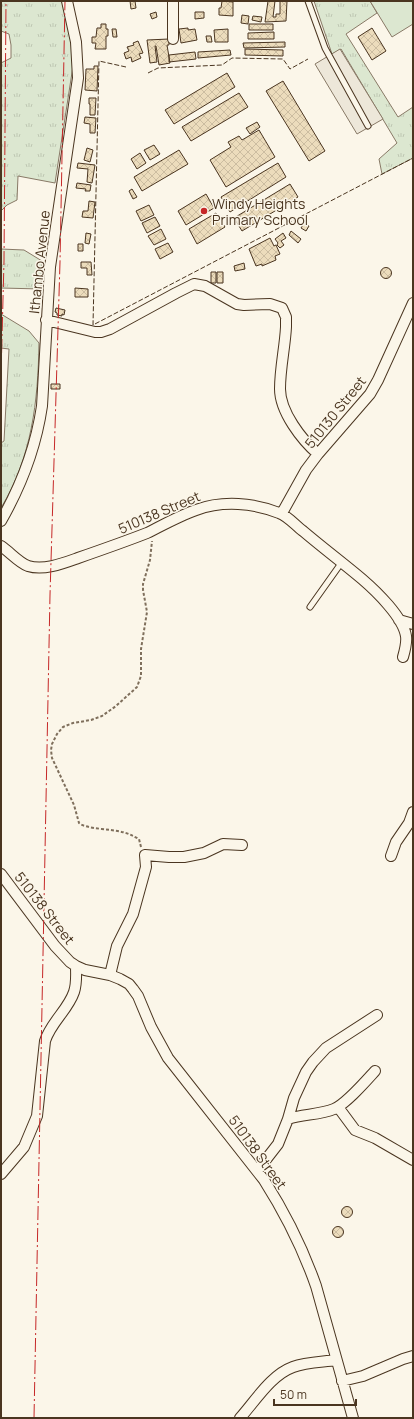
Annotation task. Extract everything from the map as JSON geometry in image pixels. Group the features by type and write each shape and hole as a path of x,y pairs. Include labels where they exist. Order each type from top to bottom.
{"street":[{"name":"Ithambo Avenue","path":"1,521 20,483 32,450 42,406 50,267 78,78 76,42 67,1"},
{"path":"173,39 174,1"},
{"path":"46,320 95,332 104,331 194,284 205,286 237,304 270,304 282,308 286,317 286,327 280,390 288,417 309,446 318,454"},
{"name":"510130 Street","path":"282,514 306,470 370,394 378,380 413,303"},
{"name":"510138 Street","path":"1,546 28,566 44,567 68,562 113,546 197,509 219,504 245,504 265,508 282,514 342,562 378,594 399,620 406,635 406,644 403,657"},
{"path":"399,620 413,624"},
{"path":"390,856 396,842 409,823 413,812"},
{"path":"110,975 117,946 133,914 146,869 145,855 184,857 204,853 224,844 242,845"},
{"name":"510138 Street","path":"1,874 55,946 70,962 86,970 110,975 124,981 133,989 138,996 151,1027 168,1058 257,1171 274,1197 309,1266 353,1418"},
{"path":"1,1174 24,1147 35,1122 37,1116 45,1041 48,1033 74,992 76,982 76,966"},
{"path":"257,1171 278,1144 288,1120 294,1098 306,1072 320,1054 333,1043 377,1015"},
{"path":"288,1120 306,1114 327,1111 338,1107 344,1103 375,1071"},
{"path":"338,1107 355,1130 375,1138 413,1160"},
{"path":"342,1381 364,1376 413,1356"},
{"path":"240,1418 275,1377 284,1371 295,1366 336,1360"}],"lane":[{"path":"308,1 324,48 368,126"},
{"path":"310,607 342,562"}],"path":[{"path":"145,855 139,839 130,834 83,826 79,823 74,805 54,763 51,753 54,738 63,727 95,719 109,712 133,692 140,681 141,649 146,612 143,584 151,552 152,530"}],"green space":[{"path":"1,1 62,1 71,39 73,66 55,183 18,176 17,200 7,205 1,211 1,63 11,58 11,45 9,34 1,31"},
{"path":"314,1 370,1 377,13 346,34 398,117 413,107 413,158 382,174 379,159 397,143 341,49 332,54"},
{"path":"370,1 412,1 413,24 392,37"},
{"path":"1,249 24,250 42,261 41,289 1,288"},
{"path":"1,314 29,331 39,343 37,386 31,428 20,469 1,508 1,443 4,441 9,349 1,348"}],"shaded area":[{"path":"340,49 383,119 357,134 315,64"}],"building":[{"path":"130,1 135,1 136,8 131,9"},
{"path":"222,1 233,2 233,16 219,15 219,8 221,8"},
{"path":"268,1 275,1 273,17 276,17 276,14 280,14 280,1 287,1 286,21 265,22"},
{"path":"156,12 157,17 152,19 150,14"},
{"path":"195,12 204,12 204,18 195,19"},
{"path":"242,15 249,16 248,24 241,23"},
{"path":"253,16 262,17 261,22 252,20"},
{"path":"101,24 106,24 106,29 108,29 108,36 106,36 106,49 95,49 96,43 92,43 92,37 96,37 97,28 101,28"},
{"path":"249,24 273,24 273,30 249,30"},
{"path":"188,28 188,30 195,29 197,40 181,43 179,29"},
{"path":"372,28 386,51 372,60 358,37"},
{"path":"112,29 116,29 117,37 113,37"},
{"path":"228,29 228,42 215,42 214,30"},
{"path":"274,32 274,39 248,39 248,33"},
{"path":"206,36 211,36 212,42 207,42"},
{"path":"169,39 169,45 167,45 170,63 159,65 155,46 157,62 150,63 147,40"},
{"path":"138,41 143,53 139,54 141,58 132,62 131,57 126,59 124,53 129,51 127,47 134,45 133,43"},
{"path":"285,42 285,47 244,48 243,43"},
{"path":"245,49 283,50 283,56 245,55"},
{"path":"230,50 231,55 198,58 198,52"},
{"path":"195,52 196,59 169,62 169,55"},
{"path":"94,66 98,66 97,91 85,90 86,69 94,69"},
{"path":"227,73 235,87 174,124 165,110"},
{"path":"283,81 325,151 309,161 266,91"},
{"path":"239,93 248,107 191,141 182,127"},
{"path":"89,98 96,98 95,115 90,115"},
{"path":"85,117 96,118 95,133 90,133 90,124 84,123"},
{"path":"257,122 260,127 250,134 246,128"},
{"path":"259,130 275,157 226,187 210,160 231,147 228,142 239,136 242,140"},
{"path":"154,145 160,154 150,160 144,150"},
{"path":"87,148 93,150 90,162 84,160"},
{"path":"179,150 188,164 142,191 134,177"},
{"path":"140,153 146,163 137,169 131,159"},
{"path":"78,163 95,165 92,183 87,182 88,169 77,168"},
{"path":"278,163 286,177 230,212 221,197"},
{"path":"77,183 91,185 90,191 76,188"},
{"path":"290,184 298,197 242,231 234,218"},
{"path":"132,189 137,197 133,199 129,191"},
{"path":"206,194 214,208 186,225 178,211"},
{"path":"89,201 95,202 93,218 82,217 83,211 88,211"},
{"path":"149,205 154,215 141,221 136,211"},
{"path":"216,213 225,227 197,244 189,229"},
{"path":"155,217 160,226 147,233 142,223"},
{"path":"304,223 309,226 306,231 301,228"},
{"path":"161,229 166,239 154,245 148,236"},
{"path":"291,231 301,239 298,243 289,235"},
{"path":"86,233 91,234 89,244 85,243"},
{"path":"283,233 286,238 281,241 284,245 280,248 275,239"},
{"path":"270,238 274,246 276,245 280,254 275,256 276,260 262,266 262,264 256,266 249,249"},
{"path":"168,243 173,252 160,259 155,249"},
{"path":"78,244 83,244 83,251 78,251"},
{"path":"81,262 91,262 92,275 87,275 87,268 81,268"},
{"path":"244,263 245,269 235,271 234,266"},
{"path":"384,268 388,268 390,269 390,277 384,278 381,275 381,271"},
{"path":"211,272 216,272 216,283 211,283"},
{"path":"217,272 223,272 223,283 217,283"},
{"path":"75,288 88,289 88,297 75,297"},
{"path":"56,308 65,310 64,315 57,315 55,312"},
{"path":"51,384 60,384 60,389 51,389"},
{"path":"345,1207 349,1207 351,1208 351,1216 345,1217 342,1214 342,1210"},
{"path":"336,1227 340,1227 342,1228 342,1236 336,1237 333,1234 333,1230"}],"fence":[{"path":"148,73 158,68 222,65 232,58 283,59 290,69 308,59"},
{"path":"126,67 99,61 93,325 413,158"}],"power":[{"path":"1,375 4,261 6,1"},
{"path":"34,1418 50,595 60,262 65,1"}],"place":[{"name":"Windy Heights Primary School","path":"204,211"}]}
